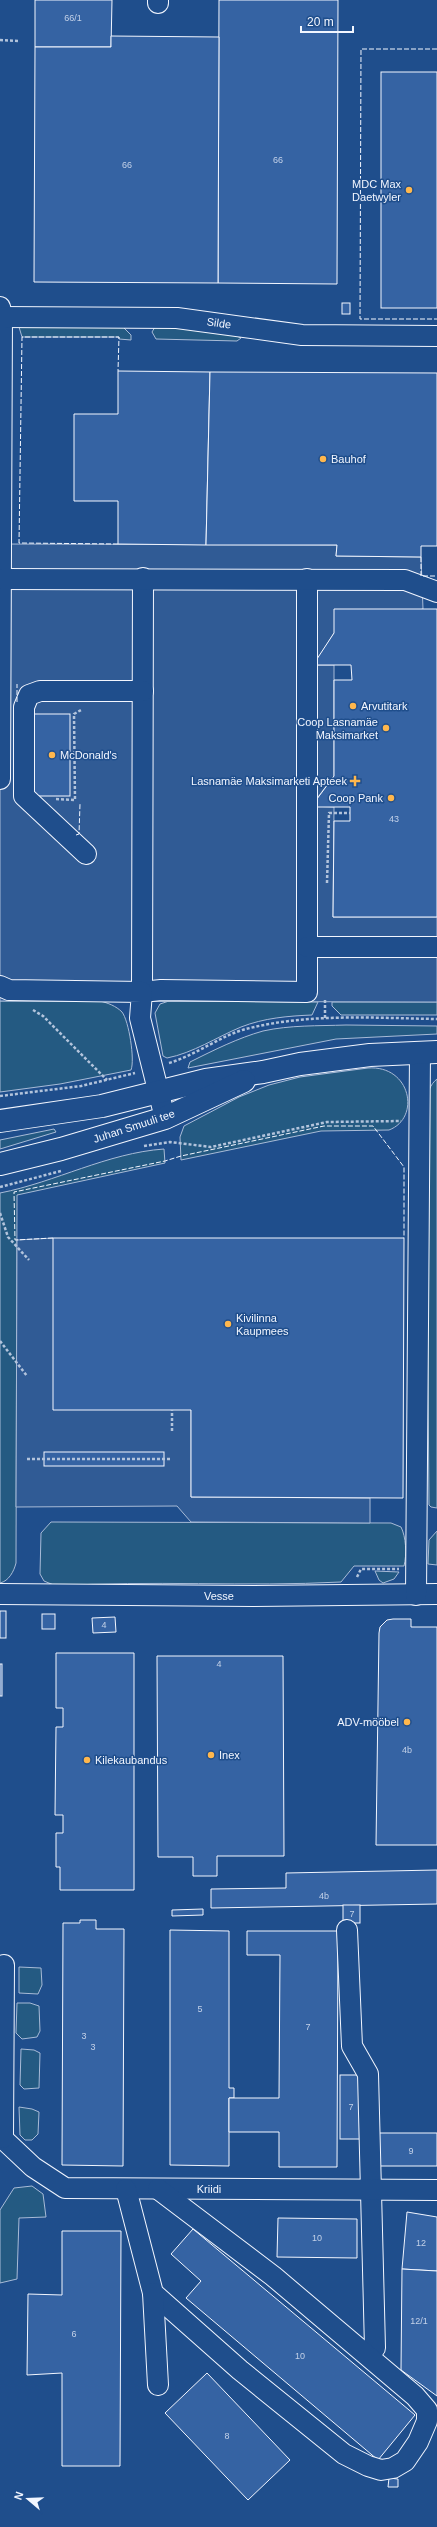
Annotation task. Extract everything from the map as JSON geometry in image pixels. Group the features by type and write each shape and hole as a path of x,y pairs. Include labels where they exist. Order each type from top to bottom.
{"main road":[{"name":"Juhan Smuuli tee","path":"0,1121 102,1106 206,1080 263,1072 334,1058 429,1053"},
{"name":"Juhan Smuuli tee","path":"0,1164 61,1149 165,1118 263,1072"}],"street":[{"name":"Silde","path":"1,313 177,318 302,335 437,336"},
{"path":"0,779 2,579 1,313"},
{"path":"2,579 143,578 405,580 437,592"},
{"path":"143,578 142,992 140,1018 151,1069 165,1118"},
{"path":"0,986 8,990 307,992 307,579"},
{"path":"86,854 24,796 24,707 29,695 40,690 87,699 143,691"},
{"path":"307,946 437,947"},
{"path":"416,1594 419,1121 429,1053"},
{"name":"Vesse","path":"0,1594 437,1594"},
{"path":"347,1930 352,2046 368,2074 375,2348"},
{"path":"2,2137 4,1965"},
{"name":"Kriidi","path":"2,2137 33,2167 65,2188 437,2190"},
{"path":"126,2189 153,2293 158,2385"},
{"path":"153,2293 240,2370 344,2454 368,2466 381,2470 393,2468 405,2461 418,2442 427,2421 427,2410 415,2396 273,2276 158,2189"}],"path":[{"path":"0,40 20,41"},
{"path":"52,799 75,800 74,714 87,699"},
{"path":"327,892 329,813 350,813"},
{"path":"325,992 325,1018"},
{"path":"29,1008 43,1016 108,1081"},
{"path":"0,1096 81,1086 108,1081 184,1059 245,1029 325,1018 437,1019"},
{"path":"141,1147 170,1142 211,1147 327,1122 419,1121"},
{"path":"0,1213 8,1237 29,1260"},
{"path":"0,1341 27,1376"},
{"path":"172,1410 172,1431"},
{"path":"27,1459 172,1460"},
{"path":"347,1595 361,1569 417,1569"}],"shaded area":[{"path":"121,325 131,335 131,340 119,339 119,337 22,337 19,327"},
{"path":"155,327 187,328 235,335 241,338 237,341 156,339 152,332"},
{"path":"0,544 337,545 336,556 421,557 423,609 334,633 314,665 334,665 334,776 311,806 334,807 333,917 437,917 437,1002 0,1001"},
{"path":"0,1001 100,1001 115,1006 122,1012 127,1023 132,1050 131,1070 60,1084 0,1092"},
{"path":"169,1001 318,1002 312,1015 258,1021 232,1031 196,1049 167,1058 163,1056 155,1013 160,1004"},
{"path":"332,1002 437,1002 437,1015 341,1015 332,1006"},
{"path":"346,1025 437,1026 437,1034 336,1039 188,1068 190,1062 235,1041 263,1031 294,1027"},
{"path":"368,1068 383,1069 394,1075 402,1083 407,1093 408,1104 405,1115 399,1124 389,1130 321,1131 181,1160 180,1137 184,1126 239,1097 269,1085 300,1077"},
{"path":"437,1079 437,1508 429,1505 426,1102 429,1089"},
{"path":"54,1129 56,1132 0,1149 0,1140"},
{"path":"164,1149 165,1163 17,1195 16,1563 11,1575 0,1583 0,1193 41,1182 122,1156"},
{"path":"53,1238 191,1410 191,1497 370,1498 370,1523 191,1522 177,1506 16,1507 17,1240"},
{"path":"51,1522 391,1523 401,1527 403,1531 406,1556 404,1566 354,1566 341,1582 270,1584 92,1584 56,1586 44,1581 40,1574 41,1533"},
{"path":"437,1531 437,1565 428,1564 429,1540"},
{"path":"375,1571 399,1572 394,1579 383,1583 379,1580"},
{"path":"19,1967 41,1968 42,1985 38,1994 19,1993"},
{"path":"17,2003 30,2003 39,2006 40,2031 37,2037 22,2039 16,2033"},
{"path":"21,2049 34,2050 40,2053 39,2088 24,2089 20,2085"},
{"path":"19,2107 32,2109 39,2112 38,2134 32,2140 25,2140 20,2135"},
{"path":"32,2186 43,2194 46,2217 19,2218 17,2279 0,2283 0,2210 14,2188"}],"building":[{"path":"35,0 112,0 111,47 35,47"},
{"path":"219,0 338,0 337,284 218,283"},
{"path":"111,36 219,37 218,283 34,282 35,47 111,47"},
{"name":"MDC Max Daetwyler","path":"381,72 437,72 437,308 381,308"},
{"path":"342,303 350,303 350,314 342,314"},
{"path":"118,371 210,372 206,545 118,544 118,501 74,501 74,414 118,414"},
{"name":"Bauhof","path":"210,372 437,373 437,546 421,546 421,557 336,556 337,545 206,545"},
{"name":"Coop Lasnamäe Maksimarket","path":"334,609 437,609 437,917 333,917 334,821 350,821 350,807 311,807 334,776 334,680 352,680 351,665 313,665 334,633"},
{"name":"McDonald's","path":"34,714 70,714 70,796 34,796"},
{"name":"Kivilinna Kaupmees","path":"53,1238 404,1238 403,1498 191,1497 191,1410 53,1410"},
{"path":"44,1452 164,1452 164,1466 44,1466"},
{"path":"0,1611 6,1611 6,1638 0,1638"},
{"path":"42,1614 55,1614 55,1629 42,1629"},
{"path":"115,1617 116,1632 93,1633 92,1618"},
{"path":"411,1619 411,1627 437,1627 437,1845 376,1845 379,1633 380,1627 387,1620"},
{"path":"56,1653 134,1653 134,1890 60,1890 60,1867 56,1867 56,1833 63,1833 63,1815 55,1815 56,1727 63,1727 63,1708 56,1708"},
{"path":"157,1656 283,1656 284,1856 217,1856 217,1876 193,1876 193,1857 158,1857"},
{"path":"0,1664 2,1664 2,1696 0,1696"},
{"path":"437,1870 437,1904 211,1908 211,1889 286,1888 286,1873"},
{"path":"343,1905 360,1905 360,1923 343,1923"},
{"path":"203,1909 203,1915 172,1916 172,1910"},
{"path":"80,1920 96,1920 96,1929 124,1929 123,2166 62,2165 63,1923 80,1923"},
{"path":"170,1930 229,1931 229,2088 234,2088 234,2098 229,2098 229,2166 170,2165"},
{"path":"247,1931 338,1931 337,2167 279,2167 279,2132 229,2132 229,2098 279,2098 280,1955 247,1955"},
{"path":"340,2075 362,2075 362,2139 340,2139"},
{"path":"378,2133 437,2133 437,2166 378,2166"},
{"path":"407,2212 437,2217 437,2271 402,2269"},
{"path":"278,2218 357,2219 357,2258 277,2257"},
{"path":"193,2229 415,2415 378,2460 186,2298 201,2281 171,2254"},
{"path":"62,2231 121,2231 120,2466 62,2466 62,2373 27,2375 28,2294 62,2295"},
{"path":"402,2269 437,2271 437,2396 401,2370"},
{"path":"207,2373 290,2460 248,2500 165,2413"},
{"path":"389,2478 398,2479 398,2487 388,2487"}],"fence":[{"path":"437,49 361,49 360,319 437,319"},
{"path":"118,371 119,337 22,337 19,543 118,544"},
{"path":"421,557 421,576 437,576"},
{"path":"17,684 17,702"},
{"path":"76,835 79,834 80,804"},
{"path":"53,1238 15,1240 14,1192 324,1126 373,1126 404,1167 404,1238"}],"place":[{"name":"MDC Max Daetwyler","path":"409,190"},
{"name":"Bauhof","path":"323,459"},
{"name":"Arvutitark","path":"353,706"},
{"name":"Coop Lasnamäe Maksimarket","path":"386,728"},
{"name":"McDonald's","path":"52,755"},
{"name":"Lasnamäe Maksimarketi Apteek","path":"355,781"},
{"name":"Coop Pank","path":"391,798"},
{"name":"Kivilinna Kaupmees","path":"228,1324"},
{"name":"ADV-mööbel","path":"407,1722"},
{"name":"Inex","path":"211,1755"},
{"name":"Kilekaubandus","path":"87,1760"}]}
